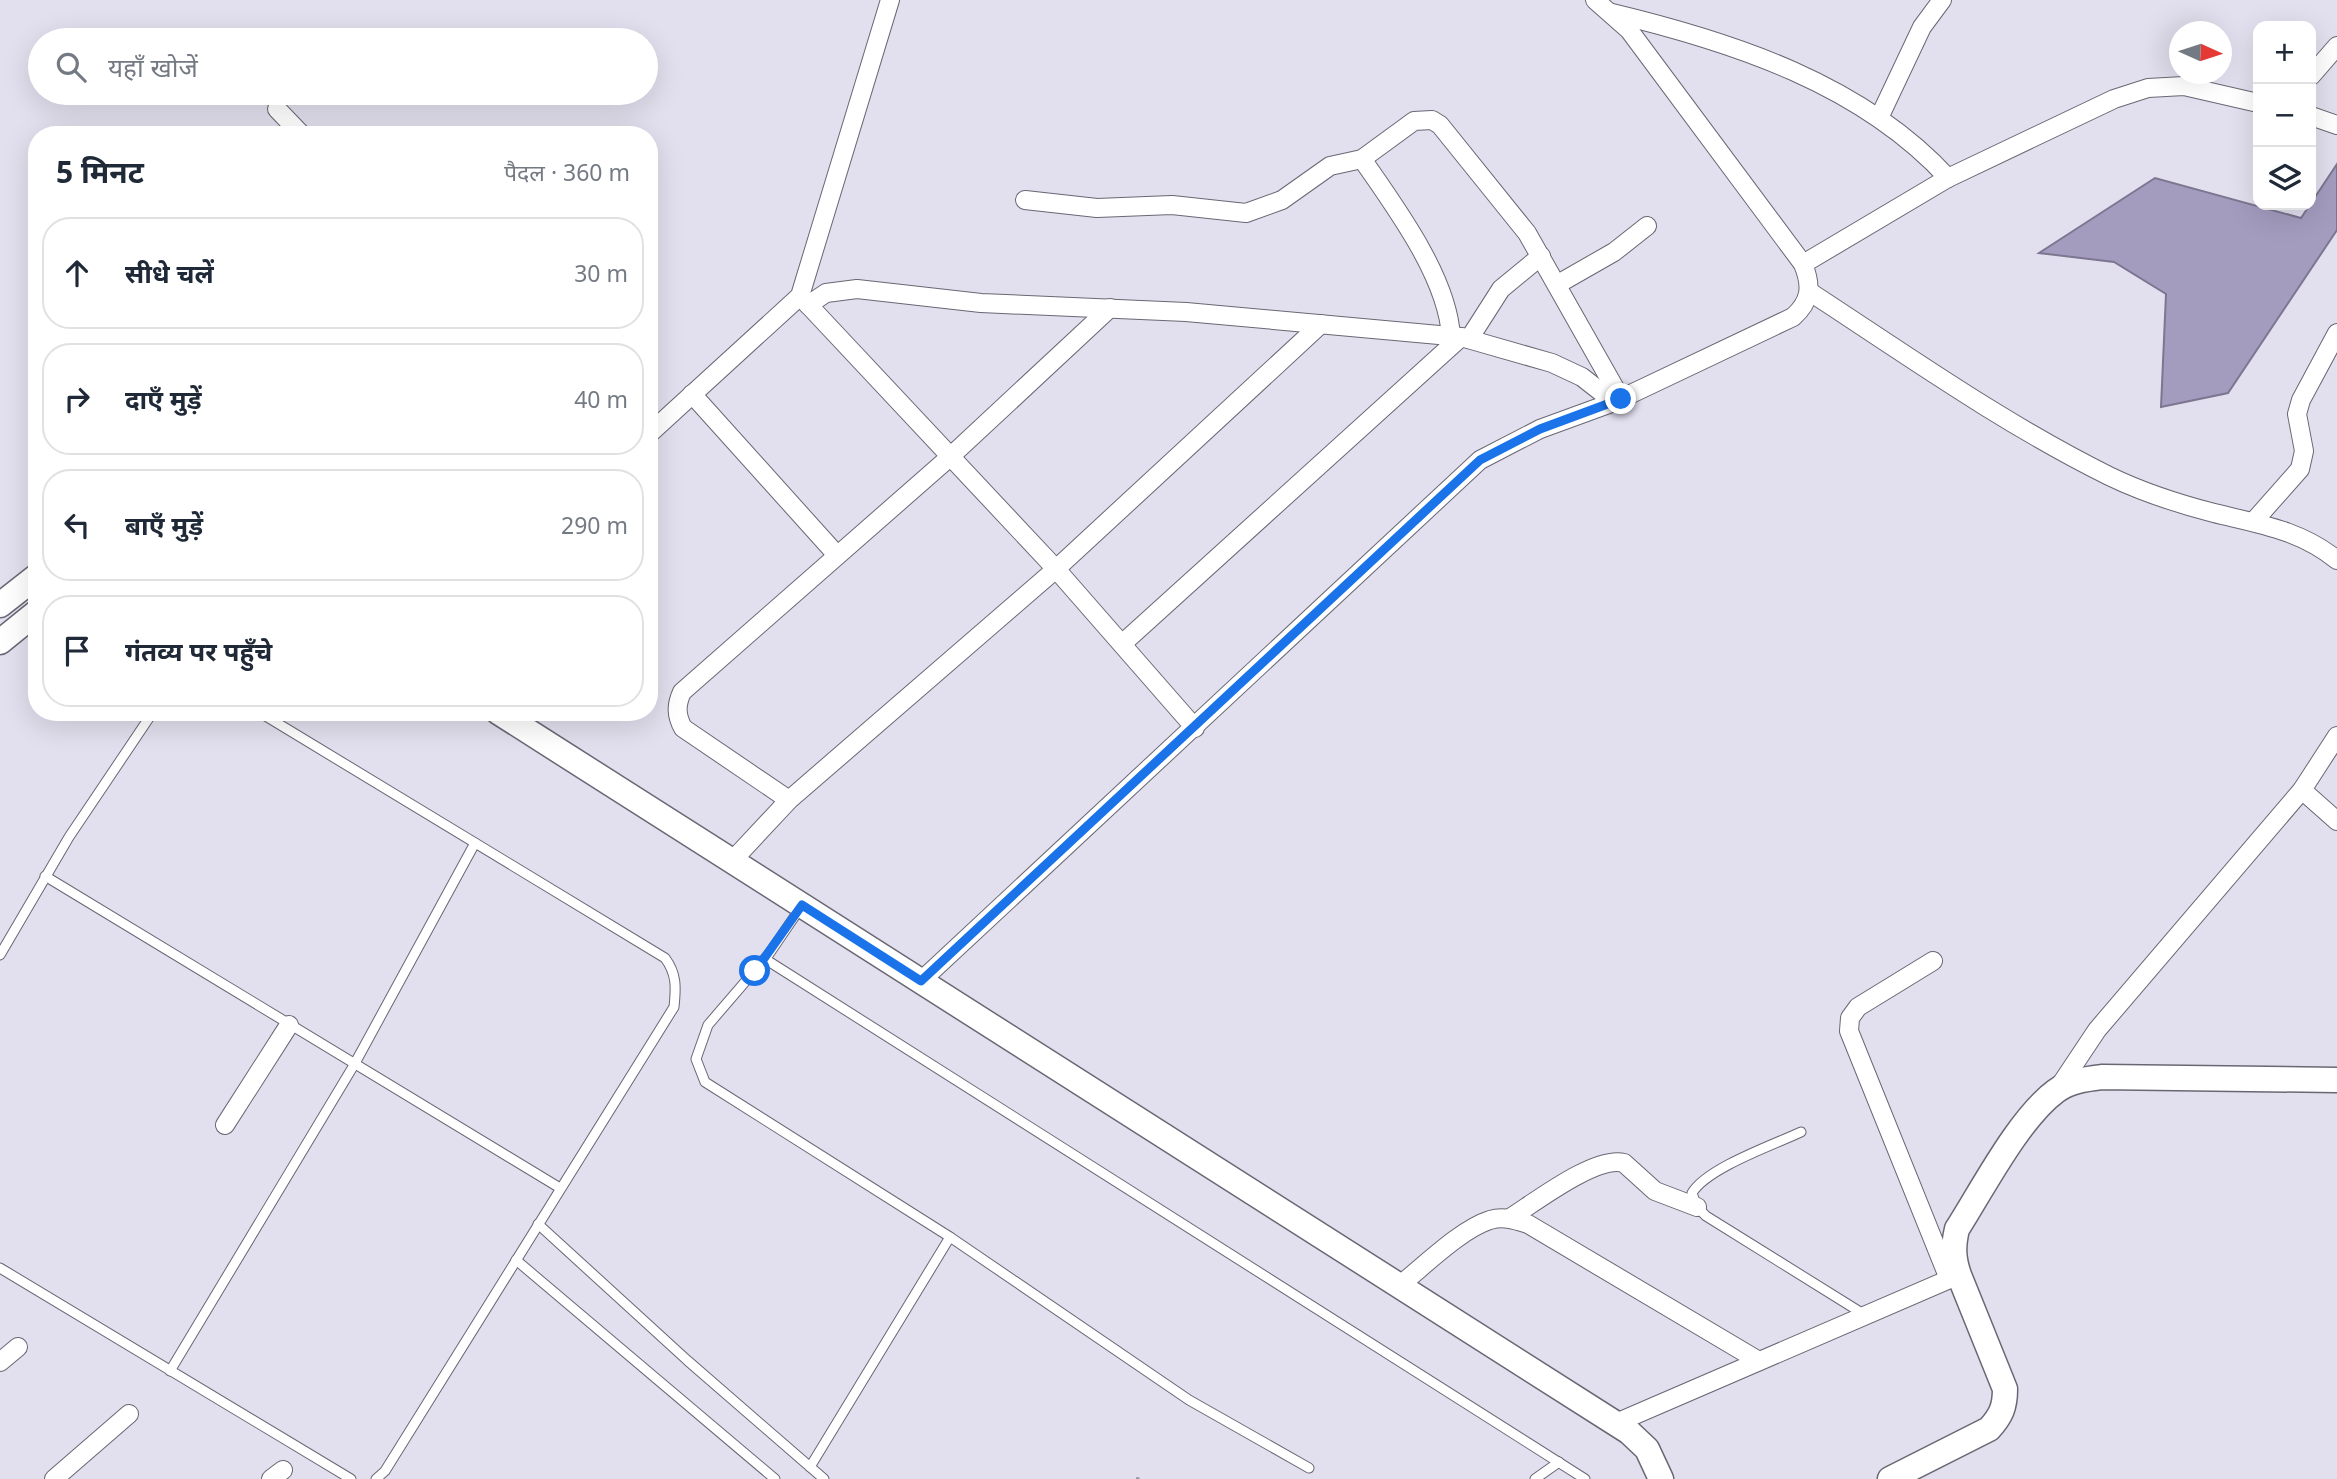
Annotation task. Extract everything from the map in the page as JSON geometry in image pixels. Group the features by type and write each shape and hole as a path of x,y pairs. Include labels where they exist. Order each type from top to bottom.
{"street":[{"path":"804,300 890,0"},
{"path":"1879,118 1922,27 1942,0"},
{"path":"1602,6 1690,32 1775,63 1879,118 1920,147 1948,178"},
{"path":"921,981 1480,460 1540,429 1617,401 1793,317 1803,308 1810,292 1803,264 1629,30 1602,6"},
{"path":"2316,70 2337,46"},
{"path":"1803,264 1948,178 2114,99 2148,88 2184,86 2253,102"},
{"path":"278,109 294,126"},
{"path":"2316,118 2337,125"},
{"path":"1025,200 1097,208 1172,205 1246,213 1282,200 1329,166 1362,159 1413,121 1432,120 1440,125 1519,222 1558,284 1617,401"},
{"path":"1362,159 1441,287 1460,338"},
{"path":"1558,284 1614,252 1647,226"},
{"path":"1122,644 1460,338 1501,289 1541,256"},
{"path":"658,425 804,300 826,293 858,289 981,303 1110,308 1460,338 1552,363 1582,377 1617,401"},
{"path":"1810,292 2002,416 2110,477 2165,499 2295,533 2337,560"},
{"path":"804,300 1056,569 1195,728"},
{"path":"789,800 683,728 678,719 677,703 682,692 836,554 951,456 1110,308"},
{"path":"732,861 789,800 1056,569 1321,324"},
{"path":"2254,521 2300,468 2304,451 2297,414 2301,400 2337,332"},
{"path":"692,394 836,554"},
{"path":"0,605 28,583"},
{"path":"0,642 28,619"},
{"path":"512,721 1616,1423 1647,1449 1661,1479"},
{"path":"1954,1277 1953,1258 1957,1229 2013,1142 2057,1090 2097,1030 2302,790 2337,736"},
{"path":"2302,790 2337,821"},
{"path":"1891,1479 1989,1429 2000,1418 2005,1404 2005,1389 1849,1031 1850,1018 1858,1007 1933,961"},
{"path":"225,1125 289,1025"},
{"path":"2057,1090 2080,1080 2102,1077 2337,1080"},
{"path":"1510,1218 1578,1175 1617,1161 1655,1191 1697,1207"},
{"path":"1400,1285 1468,1232 1490,1220 1510,1218 1528,1224 1759,1361"},
{"path":"1616,1423 1954,1277"},
{"path":"0,1362 18,1347"},
{"path":"54,1479 129,1414"}],"lane":[{"path":"0,954 45,876 147,721"},
{"path":"274,721 665,958 673,969 676,986 674,1007 385,1471 376,1479"},
{"path":"170,1371 354,1065 475,843"},
{"path":"45,876 560,1188"},
{"path":"802,905 765,959 708,1026 696,1059 699,1073 705,1082 950,1237 1189,1400 1310,1468"},
{"path":"765,959 1585,1479"},
{"path":"1801,1132 1697,1185 1692,1193 1697,1207 1706,1216 1866,1315"},
{"path":"538,1224 688,1361 824,1479"},
{"path":"810,1466 950,1237"},
{"path":"516,1260 775,1479"},
{"path":"0,1268 351,1479"},
{"path":"1535,1479 1559,1462"}],"shaded area":[{"path":"2337,164 2337,230 2228,393 2161,407 2166,294 2114,262 2039,253 2155,178 2253,205 2253,210 2272,210 2301,218 2306,210 2316,210 2316,196"}],"route":[{"path":"755,971 802,905 921,981 1480,460 1540,429 1621,399"}]}
